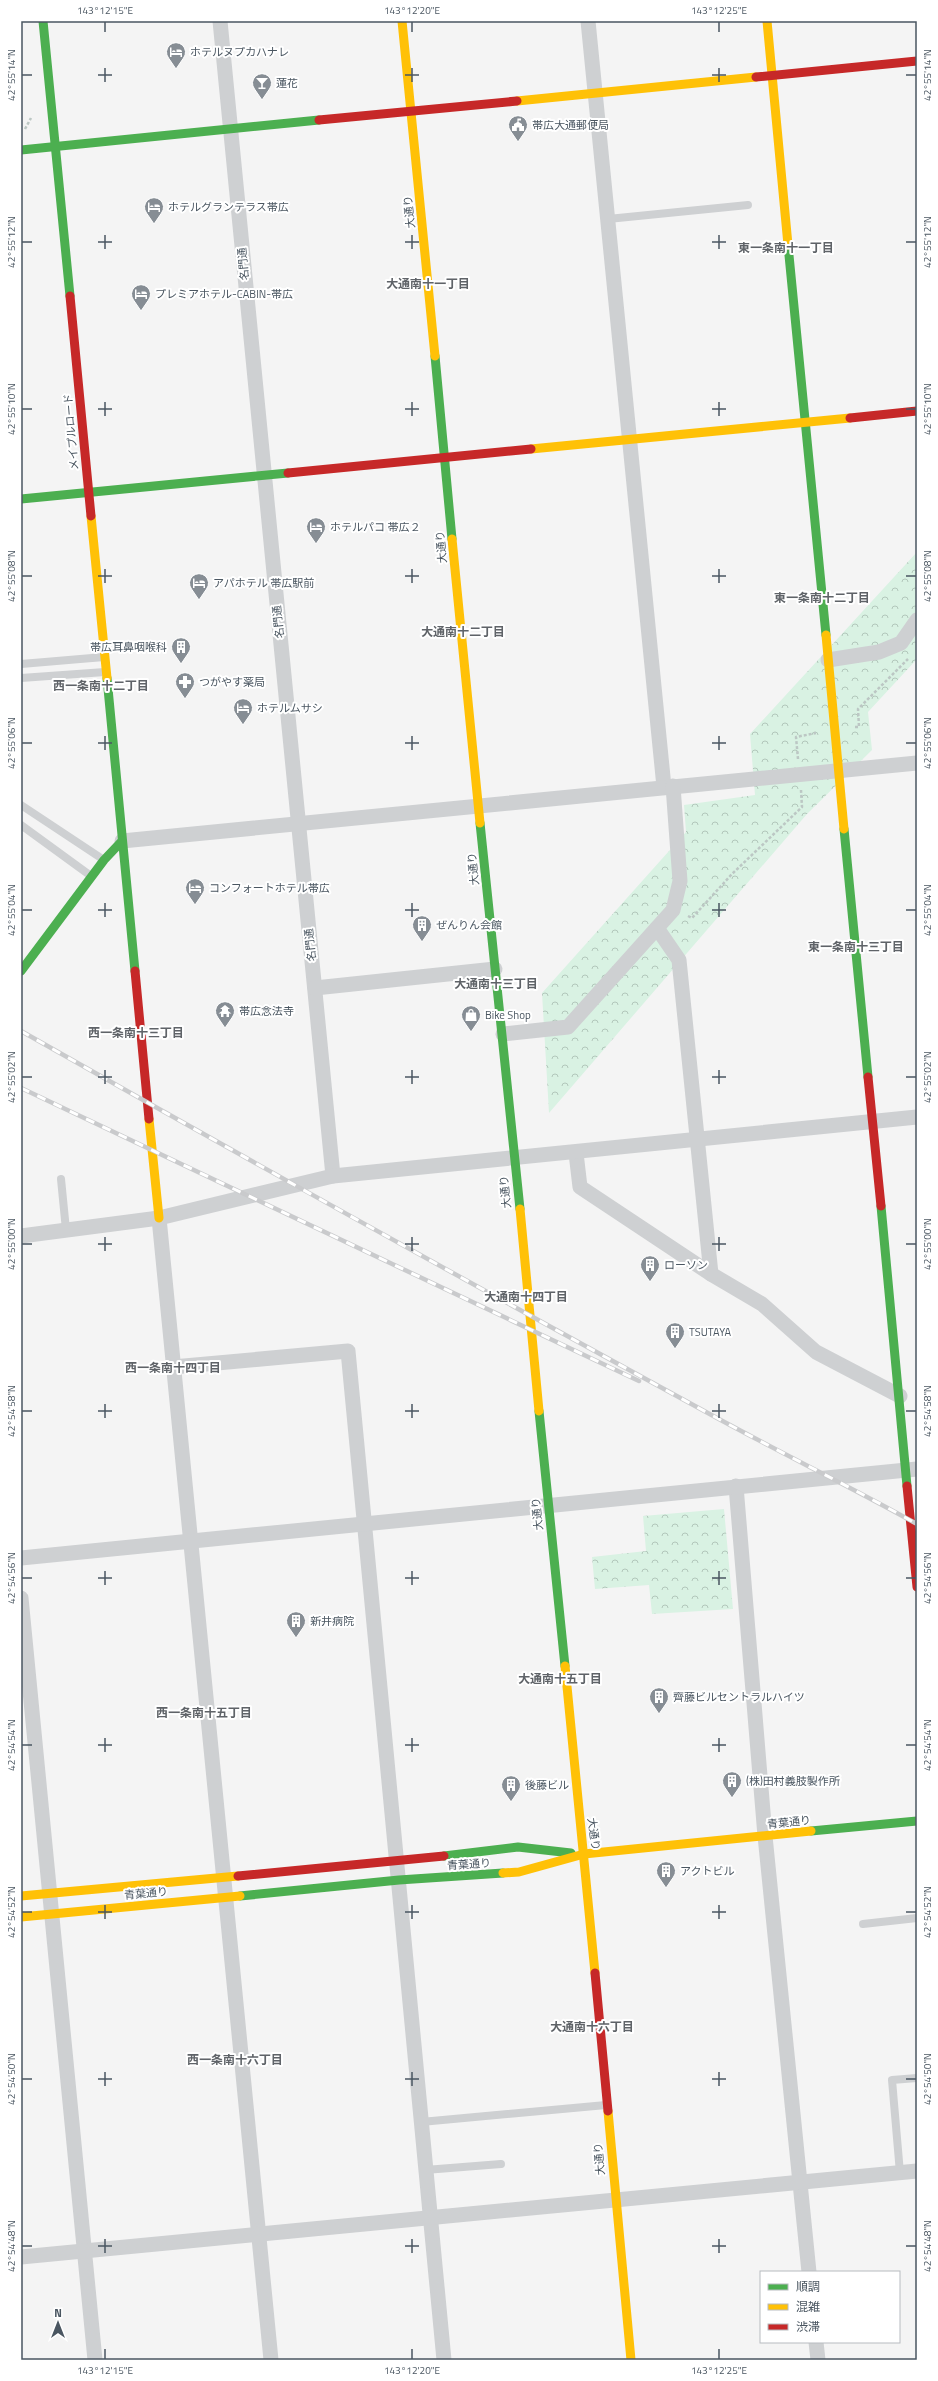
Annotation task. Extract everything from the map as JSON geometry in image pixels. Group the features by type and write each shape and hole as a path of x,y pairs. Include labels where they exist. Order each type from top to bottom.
{"main road":[{"name":"メイプルロード","path":"44,21 159,1218"},
{"name":"大通り","path":"402,21 412,111 478,805 503,1034 548,1506 584,1854 606,2105 631,2360"},
{"path":"767,21 804,422 872,1122 900,1396 912,1469 917,1587"},
{"path":"21,150 230,128 917,61"},
{"path":"21,499 917,411"},
{"path":"21,971 93,877 104,860 122,841"},
{"name":"青葉通り","path":"21,1917 399,1880 519,1872 584,1854 917,1821"},
{"path":"21,1896 50,1892 398,1861 518,1848 584,1854"}],"street":[{"name":"名門通","path":"220,21 333,1176"},
{"path":"503,1034 568,1027 673,910 680,881 668,787 630,440 588,21"},
{"path":"828,660 879,652 901,643 917,620"},
{"path":"122,841 917,763"},
{"path":"657,928 679,960 711,1274"},
{"path":"315,988 496,969"},
{"path":"21,1236 159,1218 333,1176 576,1153 697,1139 917,1117"},
{"path":"576,1153 580,1186 711,1274 762,1304 816,1352 900,1396"},
{"path":"159,1218 192,1542 225,1898 271,2360"},
{"path":"173,1367 348,1351 398,1861 429,2217 444,2360"},
{"path":"21,1558 192,1542 365,1522 548,1506 912,1469"},
{"path":"736,1486 765,1836 809,2271"},
{"path":"21,1598 94,2360"},
{"path":"21,2257 917,2171"},
{"path":"816,2343 818,2360"}],"lane":[{"path":"608,219 748,205"},
{"path":"21,664 104,657"},
{"path":"21,678 106,672"},
{"path":"21,805 104,860"},
{"path":"21,825 93,877"},
{"path":"61,1179 66,1230"},
{"path":"863,1924 917,1918"},
{"path":"900,2173 892,2080 917,2078"},
{"path":"421,2122 606,2105"},
{"path":"425,2170 501,2164"}],"path":[{"path":"21,129 26,129 31,118"}],"green space":[{"path":"917,552 917,659 868,712 872,750 807,814 549,1113 542,993 686,832 684,805 755,795 750,734"},
{"path":"724,1509 733,1609 652,1614 649,1585 595,1589 592,1557 646,1551 643,1516"}],"railway":[{"path":"21,1031 281,1178 542,1322 917,1524"},
{"path":"21,1088 639,1381"}],"traffic: fast":[{"path":"43,21 70,296"},
{"path":"21,150 319,120"},
{"path":"788,245 826,635"},
{"path":"435,356 452,539"},
{"path":"21,499 288,473"},
{"path":"107,678 135,971"},
{"path":"480,823 520,1209"},
{"path":"844,829 868,1077"},
{"path":"21,971 104,860 122,841"},
{"path":"881,1206 907,1486"},
{"path":"539,1411 565,1666"},
{"path":"811,1831 917,1821"},
{"path":"444,1856 518,1847 571,1853"},
{"path":"240,1896 399,1880 503,1873"}],"traffic: slow":[{"path":"402,21 435,356"},
{"path":"767,21 788,245"},
{"path":"517,101 756,77"},
{"path":"531,449 850,418"},
{"path":"91,516 107,678"},
{"path":"452,539 480,823"},
{"path":"826,635 844,829"},
{"path":"149,1119 159,1218"},
{"path":"520,1209 539,1411"},
{"path":"565,1666 595,1973"},
{"path":"503,1873 519,1872 584,1854 811,1831"},
{"path":"21,1896 238,1876"},
{"path":"21,1917 240,1896"},
{"path":"608,2111 631,2360"}],"traffic: jam":[{"path":"756,77 917,61"},
{"path":"319,120 517,101"},
{"path":"70,296 91,516"},
{"path":"850,418 917,411"},
{"path":"288,473 531,449"},
{"path":"135,971 149,1119"},
{"path":"868,1077 881,1206"},
{"path":"907,1486 917,1587"},
{"path":"238,1876 444,1856"},
{"path":"595,1973 608,2111"}],"place":[{"name":"ホテルヌプカハナレ","path":"176,69"},
{"name":"蓮花","path":"262,100"},
{"name":"帯広大通郵便局","path":"518,142"},
{"name":"ホテルグランテラス帯広","path":"154,224"},
{"name":"プレミアホテル-CABIN-帯広","path":"141,311"},
{"name":"ホテルパコ 帯広２","path":"316,544"},
{"name":"アパホテル 帯広駅前","path":"199,600"},
{"name":"帯広耳鼻咽喉科","path":"181,664"},
{"name":"つがやす薬局","path":"185,699"},
{"name":"ホテルムサシ","path":"243,725"},
{"name":"コンフォートホテル帯広","path":"195,905"},
{"name":"ぜんりん会館","path":"422,942"},
{"name":"帯広念法寺","path":"225,1028"},
{"name":"Bike Shop","path":"471,1032"},
{"name":"ローソン","path":"650,1282"},
{"name":"TSUTAYA","path":"675,1349"},
{"name":"新井病院","path":"296,1638"},
{"name":"齊藤ビルセントラルハイツ","path":"659,1714"},
{"name":"(株)田村義肢製作所","path":"732,1798"},
{"name":"後藤ビル","path":"511,1802"},
{"name":"アクトビル","path":"666,1888"}],"district":[{"name":"東一条南十一丁目","path":"786,247"},
{"name":"大通南十一丁目","path":"428,283"},
{"name":"東一条南十二丁目","path":"822,597"},
{"name":"大通南十二丁目","path":"463,631"},
{"name":"西一条南十二丁目","path":"101,685"},
{"name":"東一条南十三丁目","path":"856,946"},
{"name":"大通南十三丁目","path":"496,983"},
{"name":"西一条南十三丁目","path":"136,1032"},
{"name":"大通南十四丁目","path":"526,1296"},
{"name":"西一条南十四丁目","path":"173,1367"},
{"name":"大通南十五丁目","path":"560,1678"},
{"name":"西一条南十五丁目","path":"204,1712"},
{"name":"大通南十六丁目","path":"592,2026"},
{"name":"西一条南十六丁目","path":"235,2059"}]}
